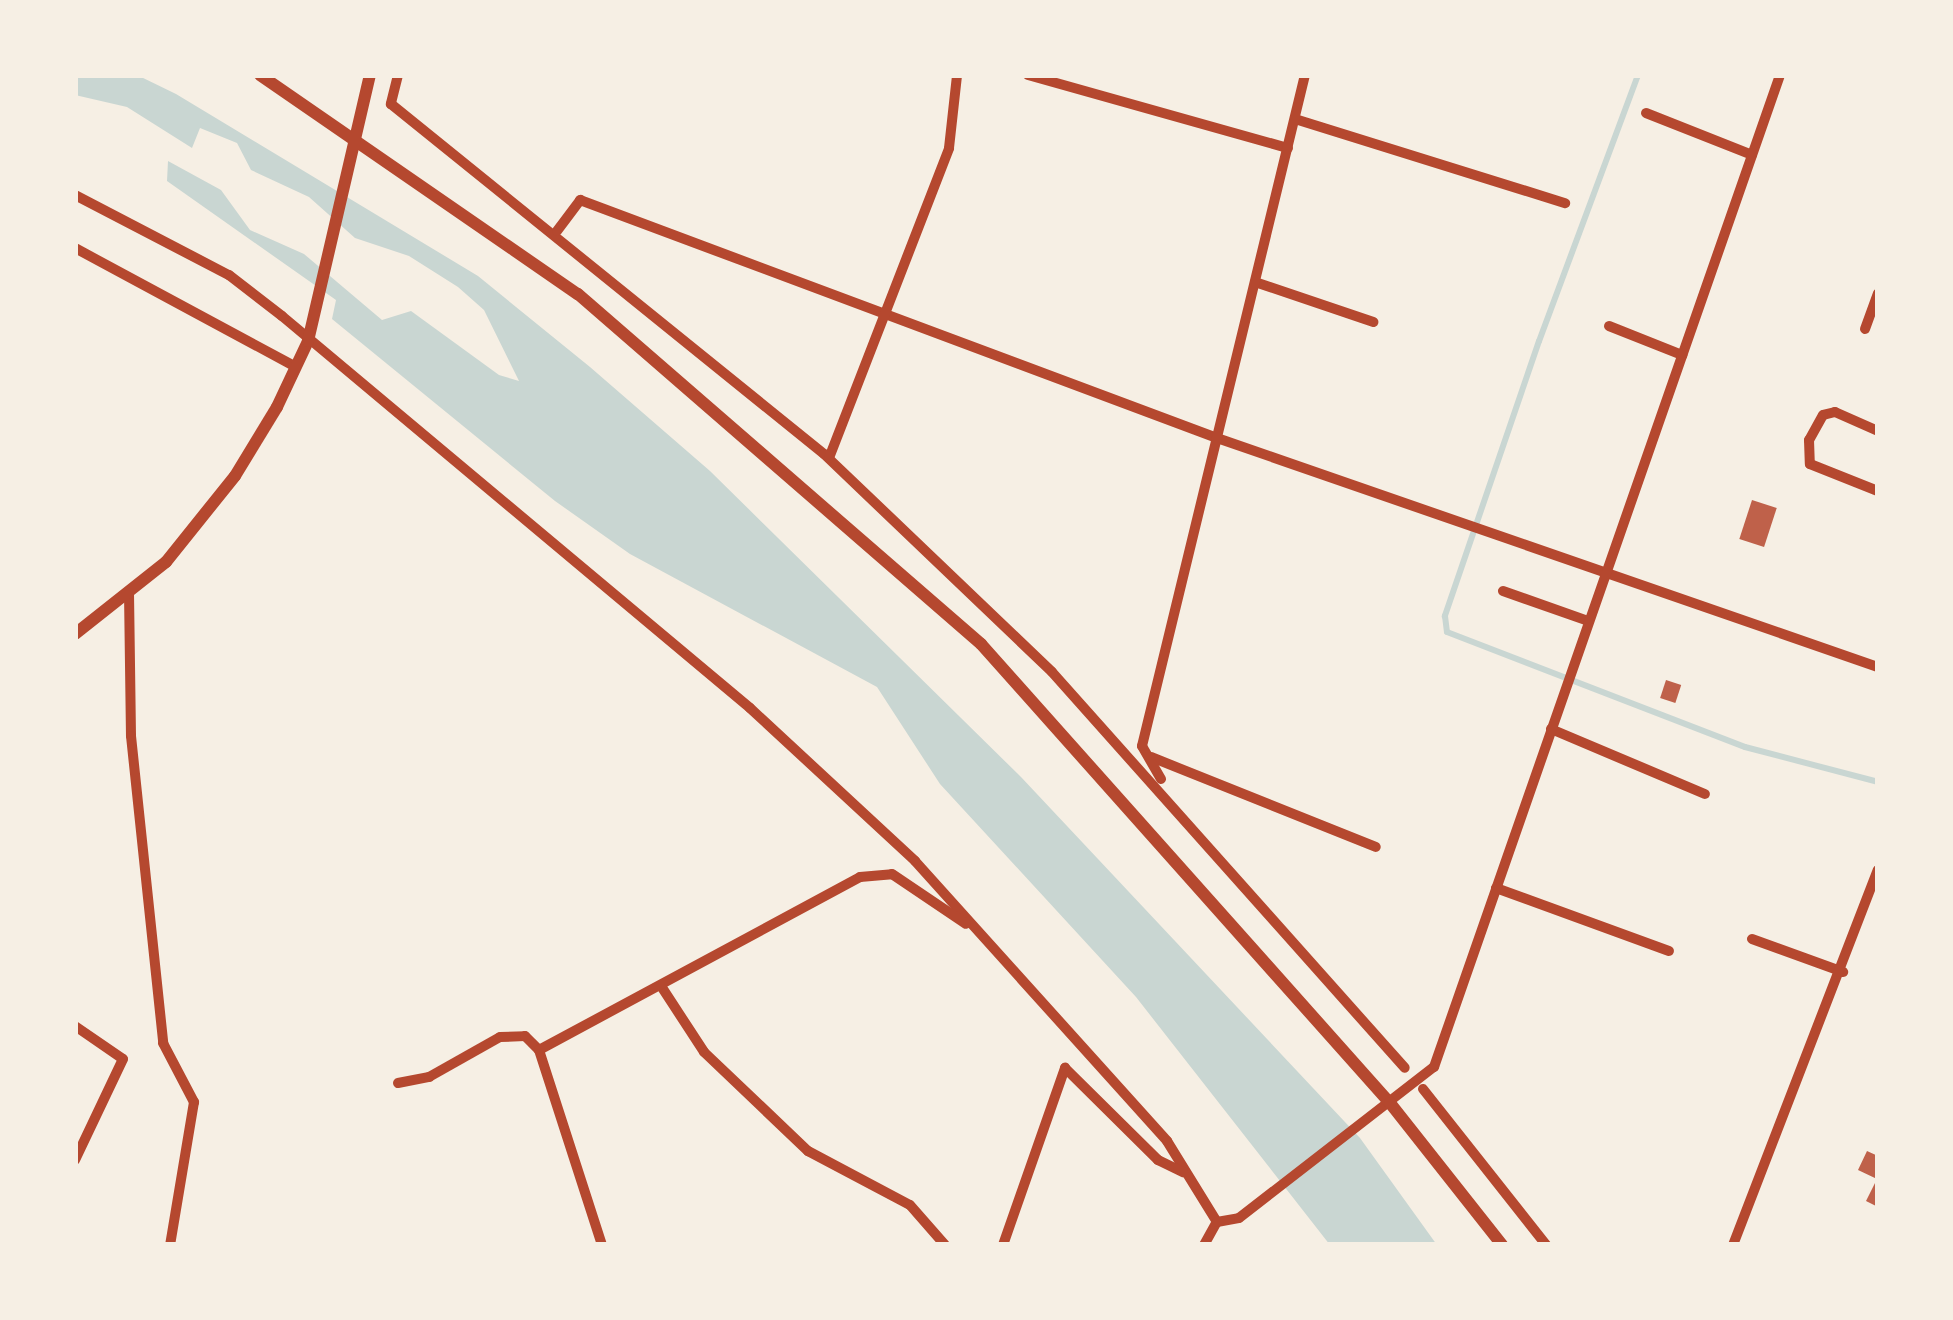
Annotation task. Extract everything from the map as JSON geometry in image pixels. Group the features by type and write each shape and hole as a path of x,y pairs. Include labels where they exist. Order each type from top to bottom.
{"street":[{"path":"260,75 358,136 578,294 981,644 1390,1103 1502,1245"},
{"path":"75,634 166,562 235,476 296,367 313,322 370,75"},
{"path":"398,75 387,101 557,231 829,458 1176,803 1405,1068"},
{"path":"829,458 949,148 956,75"},
{"path":"1028,75 1288,148"},
{"path":"1176,803 1142,746 1305,75"},
{"path":"1217,1222 1239,1218 1434,1067 1780,75"},
{"path":"1646,113 1752,154"},
{"path":"1295,119 1565,203"},
{"path":"75,195 229,275 622,593 915,862 1167,1141 1217,1222"},
{"path":"557,231 580,200 1217,438 1878,668"},
{"path":"75,248 296,367"},
{"path":"1255,282 1373,322"},
{"path":"1865,329 1878,293"},
{"path":"1609,326 1682,355"},
{"path":"1878,431 1835,412 1822,415 1809,440 1810,464 1878,491"},
{"path":"1503,591 1588,621"},
{"path":"129,593 131,736 164,1043 194,1102 170,1245"},
{"path":"1551,729 1706,794"},
{"path":"1148,756 1376,847"},
{"path":"1733,1245 1843,972 1878,869"},
{"path":"539,1050 663,989 819,892 860,877 892,874 980,934"},
{"path":"1496,888 1669,951"},
{"path":"1752,939 1843,972"},
{"path":"663,989 704,1052 808,1151 910,1205 945,1245"},
{"path":"75,1026 123,1060 75,1160"},
{"path":"398,1083 429,1076 500,1037 525,1036 539,1050 602,1245"},
{"path":"1003,1245 1065,1068 1158,1160 1185,1172"},
{"path":"1423,1089 1546,1245"},
{"path":"1204,1245 1217,1222"}],"shaded area":[{"path":"75,75 137,75 176,94 478,276 590,367 710,471 1021,777 1360,1138 1437,1245 1330,1245 1136,997 940,784 877,687 630,554 555,501 332,319 336,300 167,181 168,161 221,190 250,230 304,254 382,320 411,311 499,375 519,381 484,310 458,287 409,256 355,238 309,197 251,170 237,143 200,128 192,148 127,107 75,95"}],"building":[{"path":"1752,500 1777,508 1764,547 1739,539"},
{"path":"1666,680 1681,685 1675,703 1660,698"},
{"path":"1867,1151 1878,1156 1878,1207 1866,1201 1877,1179 1858,1170"}],"waterway":[{"path":"1638,75 1539,341 1445,616 1447,632 1745,747 1878,782"}]}
